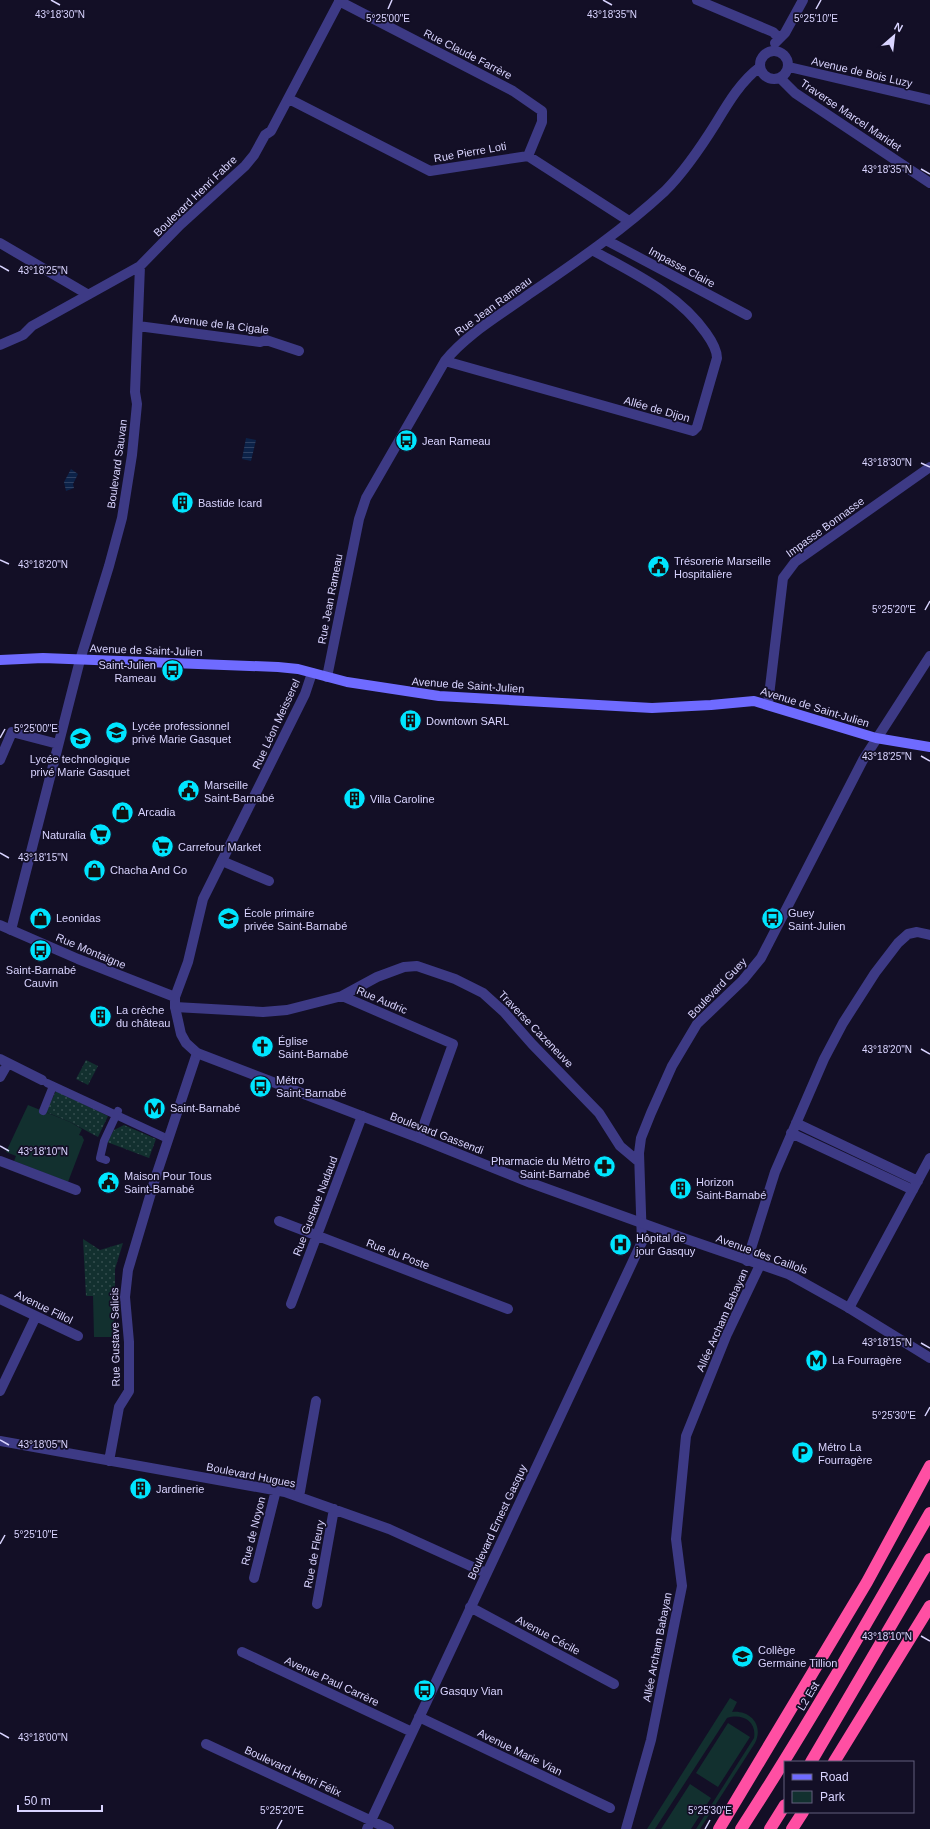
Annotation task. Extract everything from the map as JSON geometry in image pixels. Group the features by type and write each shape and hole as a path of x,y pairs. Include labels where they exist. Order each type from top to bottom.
{"highway":[{"path":"720,1829 867,1582 930,1466"},
{"name":"L2 Est","path":"784,1761 862,1632 930,1512"},
{"path":"812,1761 930,1559"},
{"path":"835,1761 930,1606"},
{"name":"L2 Est","path":"741,1829 784,1762"},
{"path":"770,1829 784,1807"},
{"path":"792,1829 802,1813"}],"main road":[{"name":"Avenue de Saint-Julien","path":"0,660 43,658 278,667 390,690 447,697 652,708 754,701 876,738 930,747"}],"street":[{"path":"697,0 773,32 779,38"},
{"path":"769,52 776,51 783,54 788,60 788,67 784,76 774,79 767,77 760,67 761,61 779,38 785,33 803,0"},
{"name":"Boulevard Henri Fabre","path":"0,346 23,334 32,326 87,294 140,266 180,225 245,166 254,155 265,135 271,131 339,1"},
{"name":"Rue Claude Farrère","path":"339,1 513,91 542,111 542,122 528,156"},
{"name":"Rue Jean Rameau","path":"328,677 359,519 366,498 445,361 455,349 483,326 606,240 665,191 686,168 728,104 750,75 760,67"},
{"name":"Avenue de Bois Luzy","path":"788,67 930,100"},
{"name":"Traverse Marcel Maridet","path":"780,78 795,93 930,183"},
{"name":"Rue Pierre Loti","path":"289,99 430,171 528,156"},
{"path":"528,156 629,221"},
{"name":"Impasse Claire","path":"606,240 746,315"},
{"path":"0,243 87,294"},
{"name":"Allée de Dijon","path":"445,361 693,431 697,427 718,358 710,338 690,312 676,300 592,250"},
{"name":"Boulevard Sauvan","path":"4,928 122,518 137,404 135,392 140,266"},
{"name":"Avenue de la Cigale","path":"138,326 260,342 266,340 299,351"},
{"name":"Impasse Bonnasse","path":"768,704 782,578 795,562 930,467"},
{"name":"Boulevard Guey","path":"641,1223 639,1162 642,1138 672,1066 697,1024 744,980 761,958 862,760 930,656"},
{"name":"Rue Léon Meisserel","path":"175,997 188,962 204,899 305,694 312,673"},
{"path":"0,760 12,732 58,744"},
{"path":"222,861 269,881"},
{"name":"Rue Montaigne","path":"4,928 175,997"},
{"path":"747,1261 774,1172 824,1059 843,1023 875,973 898,943 908,934 917,932 930,936"},
{"name":"Traverse Cazeneuve","path":"342,996 377,977 404,967 417,966 455,979 483,993 504,1012 532,1044 599,1113 620,1146 639,1162"},
{"name":"Rue Audric","path":"175,1007 263,1012 287,1010 342,996 453,1044 419,1138"},
{"path":"175,997 175,1007 181,1034 186,1043 197,1053"},
{"name":"Boulevard Gassendi","path":"197,1053 419,1138 531,1183 641,1223"},
{"name":"Rue Gustave Salicis","path":"109,1461 119,1407 129,1391 129,1342 125,1297 128,1270 168,1138 197,1053"},
{"path":"0,1078 4,1061 47,1083 117,1112 168,1138"},
{"path":"44,1111 47,1083"},
{"path":"106,1160 100,1158 104,1141 117,1112"},
{"name":"Rue Gustave Nadaud","path":"291,1304 362,1116"},
{"path":"796,1123 918,1181"},
{"path":"791,1133 913,1190"},
{"path":"849,1308 930,1158"},
{"path":"0,1161 76,1190"},
{"name":"Rue du Poste","path":"279,1221 508,1309"},
{"name":"Avenue des Caillols","path":"641,1223 794,1277 849,1308 930,1358"},
{"name":"Boulevard Ernest Gasquy","path":"369,1825 642,1242 641,1223"},
{"name":"Allée Archam Babayan","path":"626,1829 651,1740 682,1586 676,1539 686,1436 727,1334 760,1265"},
{"name":"Avenue Fillol","path":"0,1299 78,1336"},
{"path":"0,1391 36,1316"},
{"path":"298,1497 316,1401"},
{"name":"Boulevard Hugues","path":"0,1441 276,1490 389,1529 486,1574"},
{"name":"Rue de Noyon","path":"254,1578 276,1490"},
{"name":"Rue de Fleury","path":"316,1604 334,1509"},
{"name":"Avenue Cécile","path":"470,1607 614,1684"},
{"name":"Avenue Paul Carrère","path":"242,1652 412,1732"},
{"name":"Avenue Marie Vian","path":"419,1717 610,1808"},
{"name":"Boulevard Henri Félix","path":"206,1744 369,1825 389,1829"}],"green space":[{"path":"86,1060 98,1066 88,1085 76,1079"},
{"path":"56,1091 108,1116 98,1137 70,1122 46,1112"},
{"path":"28,1105 70,1122 82,1129 79,1135 82,1136 84,1140 68,1182 14,1161 16,1156 6,1152"},
{"path":"124,1125 156,1139 149,1158 107,1142 114,1130"},
{"path":"83,1239 100,1250 123,1243 115,1269 115,1296 86,1296"},
{"path":"93,1296 114,1296 114,1337 94,1337"},
{"path":"730,1698 737,1702 732,1712 744,1713 754,1720 758,1730 755,1743 700,1829 696,1829 754,1738 753,1727 747,1720 738,1717 727,1718 655,1829 647,1829"},
{"path":"728,1723 750,1737 718,1787 696,1773"},
{"path":"690,1784 711,1798 691,1829 661,1829"}],"water":[{"path":"246,438 256,440 251,461 242,459"},
{"path":"71,469 78,474 73,484 74,488 66,491 64,482"}],"place":[{"name":"Jean Rameau","path":"407,441"},
{"name":"Bastide Icard","path":"182,503"},
{"name":"Trésorerie Marseille Hospitalière","path":"659,567"},
{"name":"Saint-Julien Rameau","path":"172,671"},
{"name":"Downtown SARL","path":"410,721"},
{"name":"Lycée professionnel privé Marie Gasquet","path":"116,732"},
{"name":"Lycée technologique privé Marie Gasquet","path":"80,739"},
{"name":"Marseille Saint-Barnabé","path":"189,791"},
{"name":"Villa Caroline","path":"354,799"},
{"name":"Arcadia","path":"123,812"},
{"name":"Naturalia","path":"101,835"},
{"name":"Carrefour Market","path":"162,847"},
{"name":"Chacha And Co","path":"94,870"},
{"name":"Leonidas","path":"40,918"},
{"name":"École primaire privée Saint-Barnabé","path":"229,919"},
{"name":"Guey Saint-Julien","path":"773,919"},
{"name":"Saint-Barnabé Cauvin","path":"41,950"},
{"name":"La crèche du château","path":"101,1016"},
{"name":"Église Saint-Barnabé","path":"262,1047"},
{"name":"Métro Saint-Barnabé","path":"261,1086"},
{"name":"Saint-Barnabé","path":"154,1108"},
{"name":"Pharmacie du Métro Saint-Barnabé","path":"605,1167"},
{"name":"Maison Pour Tous Saint-Barnabé","path":"109,1182"},
{"name":"Horizon Saint-Barnabé","path":"681,1188"},
{"name":"Hôpital de jour Gasquy","path":"621,1244"},
{"name":"La Fourragère","path":"816,1360"},
{"name":"Métro La Fourragère","path":"803,1453"},
{"name":"Jardinerie","path":"140,1489"},
{"name":"Collège Germaine Tillion","path":"743,1656"},
{"name":"Gasquy Vian","path":"424,1691"}]}
